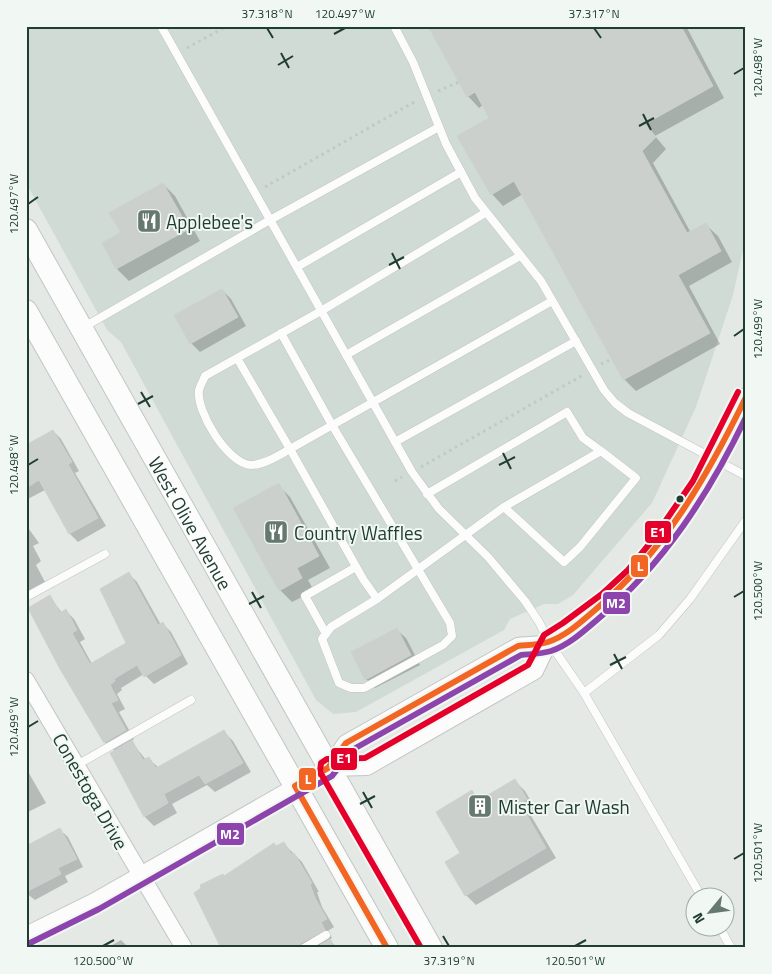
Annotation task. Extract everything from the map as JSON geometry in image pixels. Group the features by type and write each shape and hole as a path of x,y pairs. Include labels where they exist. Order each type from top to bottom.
{"main road":[{"name":"West Olive Avenue","path":"26,230 431,948"},
{"name":"West Olive Avenue","path":"26,312 387,948"}],"street":[{"path":"26,935 141,875 328,768 346,743 518,646 548,642 568,631 607,602 641,568 666,538 714,461 745,399"},
{"path":"328,768 368,767 536,671 548,642"},
{"name":"Conestoga Drive","path":"28,689 77,764 184,948"}],"lane":[{"path":"161,26 412,472 427,494 513,585 539,622 548,642 584,693 695,886"},
{"path":"394,26 413,62 439,127 461,172 485,213 540,281 592,370 615,403 628,413 714,461 746,476"},
{"path":"82,328 270,220 439,127"},
{"path":"297,267 461,172"},
{"path":"485,213 205,376 199,391 200,403 226,451 238,462 252,465 270,460 552,301"},
{"path":"346,355 520,256"},
{"path":"281,333 332,425 417,570 450,623 452,636 444,645 364,688 351,688 339,683 327,657 322,639 331,627 377,599 417,570 464,534 504,507 600,451"},
{"path":"395,442 576,342"},
{"path":"237,358 356,567 377,599"},
{"path":"427,494 566,412 583,438 636,478 580,547 564,562 504,507"},
{"path":"584,693 659,635 690,599 746,520"},
{"path":"26,597 105,554"},
{"path":"326,634 305,596 356,567"},
{"path":"77,764 191,700"},
{"path":"304,948 326,935"},
{"path":"724,936 731,948"}],"path":[{"path":"177,54 227,26"},
{"path":"265,188 426,97 459,82"},
{"path":"396,481 612,359"}],"shaded area":[{"path":"26,26 746,26 746,237 733,295 696,407 652,503 573,595 558,604 544,604 510,619 504,630 356,712 333,714 316,700 121,342 107,330 26,183"}],"building":[{"path":"428,26 681,26 713,86 645,124 656,137 642,151 687,233 706,223 721,251 678,275 710,333 623,380 514,181 491,195 457,136 489,118 475,92 467,97"},
{"name":"Applebee's","path":"163,183 189,229 116,269 102,243 121,232 109,213"},
{"path":"222,289 238,317 190,344 174,315"},
{"path":"53,430 72,462 68,464 98,518 69,534 39,480 26,488 26,445"},
{"name":"Country Waffles","path":"279,483 319,556 297,568 302,578 279,591 233,508"},
{"path":"129,572 158,625 163,622 181,655 144,677 137,665 114,679 115,681 110,685 118,700 111,703 126,730 104,743 60,669 28,608 50,595 60,613 66,609 77,630 72,633 90,664 126,643 100,589"},
{"path":"397,628 411,655 365,680 351,652"},
{"path":"224,730 243,763 205,784 199,775 164,794 168,803 144,817 110,753 132,740 143,760 149,757 156,768"},
{"path":"515,779 527,799 520,803 546,848 465,896 445,862 460,853 436,812 472,790 478,801"},
{"path":"60,828 77,859 58,868 61,874 26,892 26,846"},
{"path":"284,842 291,854 294,853 312,883 310,884 315,898 327,919 321,922 325,930 301,943 298,948 221,948 194,893 201,888 200,885 223,874 224,876 274,843 276,846"},
{"path":"329,940 335,948 315,948"}],"transit line":[{"name":"E1","path":"421,948 320,772 321,763 327,759 365,758 528,665 544,635 602,594 628,570 651,542 693,481 738,392"},
{"name":"L","path":"387,948 295,786 328,768 346,743 518,646 545,643 555,639 590,615 642,564 682,512 716,456 746,397"},
{"name":"M2","path":"30,943 99,909 332,776 352,750 521,655 551,651 576,637 622,598 664,551 683,526 717,473 746,417"}],"place":[{"name":"Applebee's","path":"149,221"},
{"name":"Country Waffles","path":"276,532"},
{"name":"Mister Car Wash","path":"480,806"}]}
